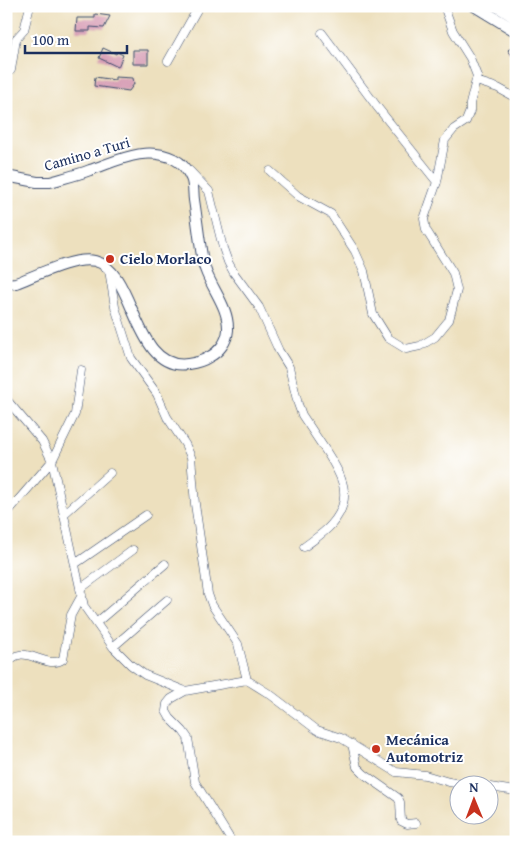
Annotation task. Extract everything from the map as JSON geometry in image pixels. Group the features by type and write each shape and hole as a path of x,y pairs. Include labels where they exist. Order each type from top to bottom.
{"highway":[{"path":"474,6 516,31"},
{"path":"497,6 516,18"}],"main road":[{"name":"Camino a Turi","path":"6,176 37,182 50,182 133,155 153,153 171,158 185,166"},
{"path":"6,284 79,260 104,264 118,282 145,338 152,349 162,358 172,363 184,364 209,358 225,342 228,331 227,319 224,308 206,273 202,258 192,179 185,166"}],"street":[{"path":"10,70 16,39 24,30 30,6"},
{"path":"168,61 199,6"},
{"path":"270,171 298,196 331,214 355,251 364,271 373,314 388,338 406,349 420,346 435,337 449,320 457,290 453,273 426,230 424,219 437,182 445,140 454,129 466,121 478,76 470,58 453,31 444,6"},
{"path":"322,33 437,182"},
{"path":"476,82 498,88 516,98"},
{"path":"185,166 209,191 228,262 258,307 279,351 289,367 302,415 342,478 344,500 336,518 330,526 304,547"},
{"path":"109,270 115,307 131,358 156,394 167,417 185,444 191,457 195,504 208,594 212,606 238,644 247,680"},
{"path":"6,514 52,461 75,414 81,370"},
{"path":"6,399 42,441 52,461 84,606 114,647 131,665 145,675 185,691"},
{"path":"64,514 110,473"},
{"path":"75,564 146,515"},
{"path":"6,666 11,658 18,655 25,655 54,663 63,660 71,615 81,592 133,550"},
{"path":"96,623 165,564"},
{"path":"114,647 167,600"},
{"path":"232,842 195,782 188,738 166,711 167,704 171,699 185,691 247,680 278,700 317,730 341,738 396,772 426,775 450,782"},
{"path":"352,744 357,767 398,798 401,821 407,824 416,823"},
{"path":"500,789 516,791"}],"building":[{"path":"95,14 110,16 104,28 90,27 90,31 76,31 77,18 95,18"},
{"path":"516,44 516,61 508,50"},
{"path":"103,48 123,55 118,67 99,58"},
{"path":"133,50 148,50 148,64 133,64"},
{"path":"95,77 115,80 115,77 133,78 134,84 129,91 94,86"}],"place":[{"name":"Cielo Morlaco","path":"110,259"},
{"name":"Mecánica Automotriz","path":"376,749"}]}
